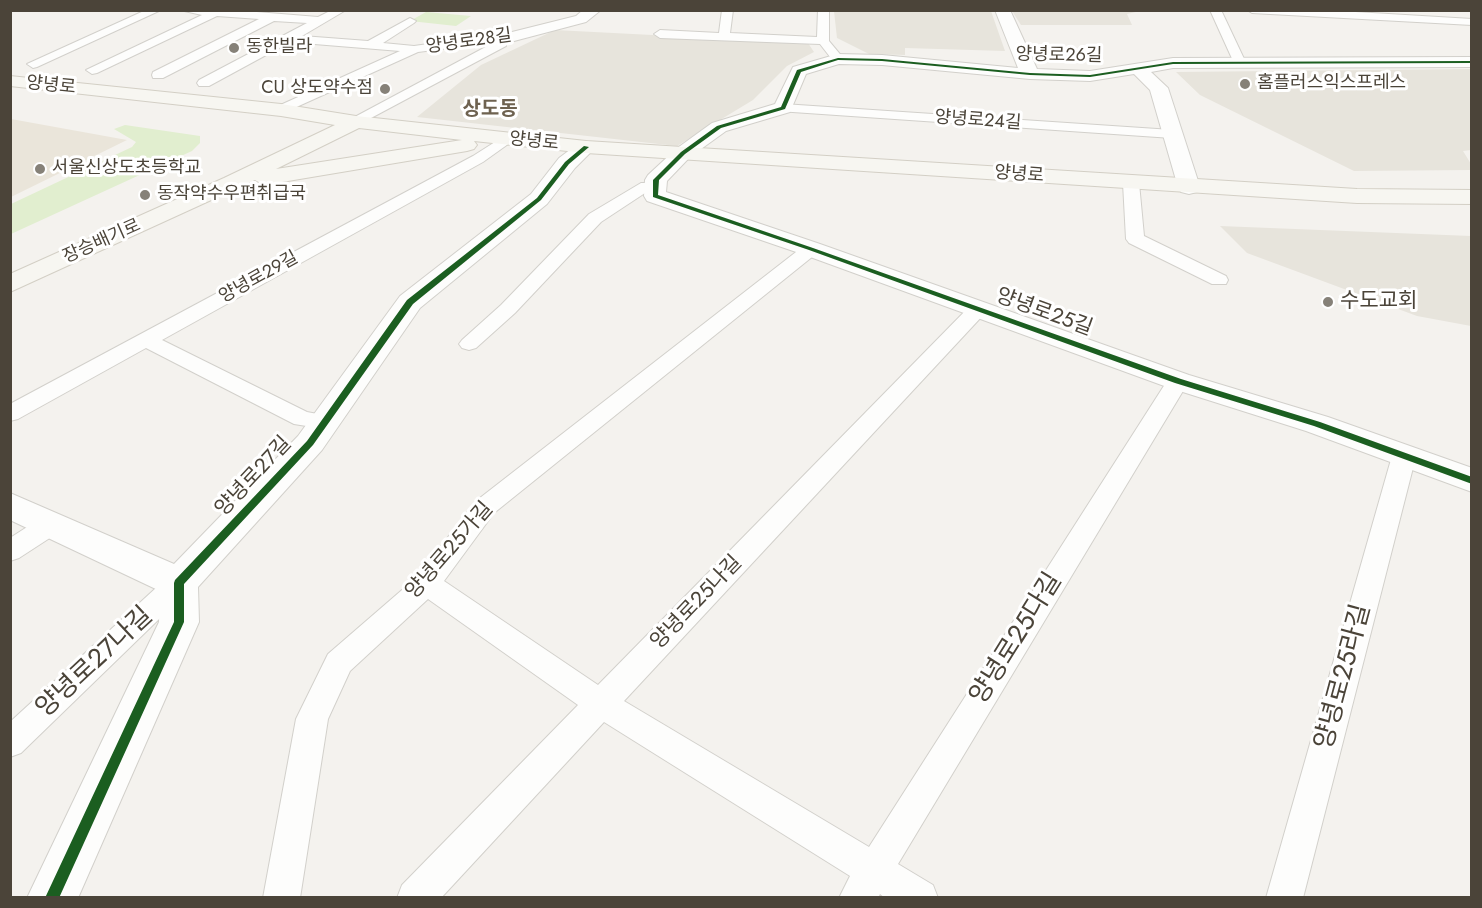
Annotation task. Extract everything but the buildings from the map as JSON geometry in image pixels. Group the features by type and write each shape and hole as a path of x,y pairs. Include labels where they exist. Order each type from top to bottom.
{"main road":[{"path":"10,62 158,75 192,81 217,104"},
{"name":"양녕로","path":"10,81 281,110 356,122 586,147 1189,187 1357,196 1472,197"},
{"path":"147,114 217,104"},
{"name":"장승배기로","path":"10,284 232,183 356,122"},
{"path":"232,183 506,139"}],"street":[{"name":"양녕로28길","path":"514,36 581,19 594,10"},
{"path":"1002,10 1030,74"},
{"name":"양녕로26길","path":"783,108 799,71 838,59 882,60 1030,74 1090,76 1173,63 1472,62"},
{"path":"1138,69 1159,88 1189,187"},
{"path":"656,188 656,180 682,153 719,128 783,108"},
{"name":"양녕로27길","path":"179,583 310,442 410,302 539,199 567,163 586,147"},
{"name":"양녕로25길","path":"656,188 655,196 979,308 1178,381 1317,424 1472,481"},
{"path":"10,505 179,583 179,622 52,897"}],"lane":[{"path":"33,64 156,10"},
{"path":"185,10 321,21"},
{"path":"192,81 288,38 341,10"},
{"path":"724,37 728,10"},
{"path":"824,10 824,41 838,59"},
{"path":"1215,10 1240,63"},
{"path":"1252,10 1472,22"},
{"path":"80,69 215,13"},
{"path":"158,75 273,17"},
{"path":"369,46 410,21"},
{"path":"660,34 824,41"},
{"path":"356,122 514,36"},
{"name":"양녕로28길","path":"281,110 415,49 514,36"},
{"path":"288,38 415,49"},
{"name":"양녕로24길","path":"783,108 1172,134"},
{"name":"양녕로29길","path":"10,414 478,159 506,139"},
{"path":"1131,183 1135,239 1219,280"},
{"path":"469,344 508,309 595,218 641,188 656,188"},
{"name":"양녕로25가길","path":"281,897 312,719 339,663 427,584 485,507 812,249"},
{"name":"양녕로25나길","path":"415,897 979,308"},
{"path":"146,340 302,419 325,422"},
{"name":"양녕로25다길","path":"857,897 1178,381"},
{"name":"양녕로25라길","path":"1284,897 1404,456"},
{"path":"10,551 50,525"},
{"name":"양녕로27나길","path":"10,743 179,583"},
{"path":"427,584 600,703 920,897"}],"shaded area":[{"path":"834,11 991,11 1005,51 905,48 905,55 869,54 837,38"},
{"path":"1012,11 1140,11 1127,14 1132,25 1021,25"},
{"path":"555,30 808,43 814,52 787,66 753,100 677,146 417,117 481,65"},
{"path":"1471,69 1471,150 1463,151 1471,164 1471,170 1354,171 1200,95 1176,72"},
{"name":"서울신상도초등학교","path":"11,119 127,140 11,197"},
{"path":"1220,226 1471,236 1471,326 1417,316 1247,253"}],"green space":[{"path":"426,12 471,16 456,26 410,21"},
{"path":"125,125 200,136 200,143 192,151 11,234 11,204 132,147 136,142 114,129"}],"cycle path":[{"path":"1472,62 1173,63 1090,76 1030,74 882,60 838,59 799,71 783,108 719,127 683,153 656,180 655,196 811,249 1178,381 1317,424 1472,481"},
{"path":"52,898 179,622 179,583 310,443 410,302 539,199 567,163 586,147"}],"place":[{"name":"동한빌라","path":"234,48"},
{"name":"홈플러스익스프레스","path":"1245,84"},
{"name":"CU 상도약수점","path":"385,89"},
{"name":"서울신상도초등학교","path":"40,169"},
{"name":"동작약수우편취급국","path":"145,195"},
{"name":"수도교회","path":"1328,302"}],"district":[{"name":"상도동","path":"490,110"}]}
